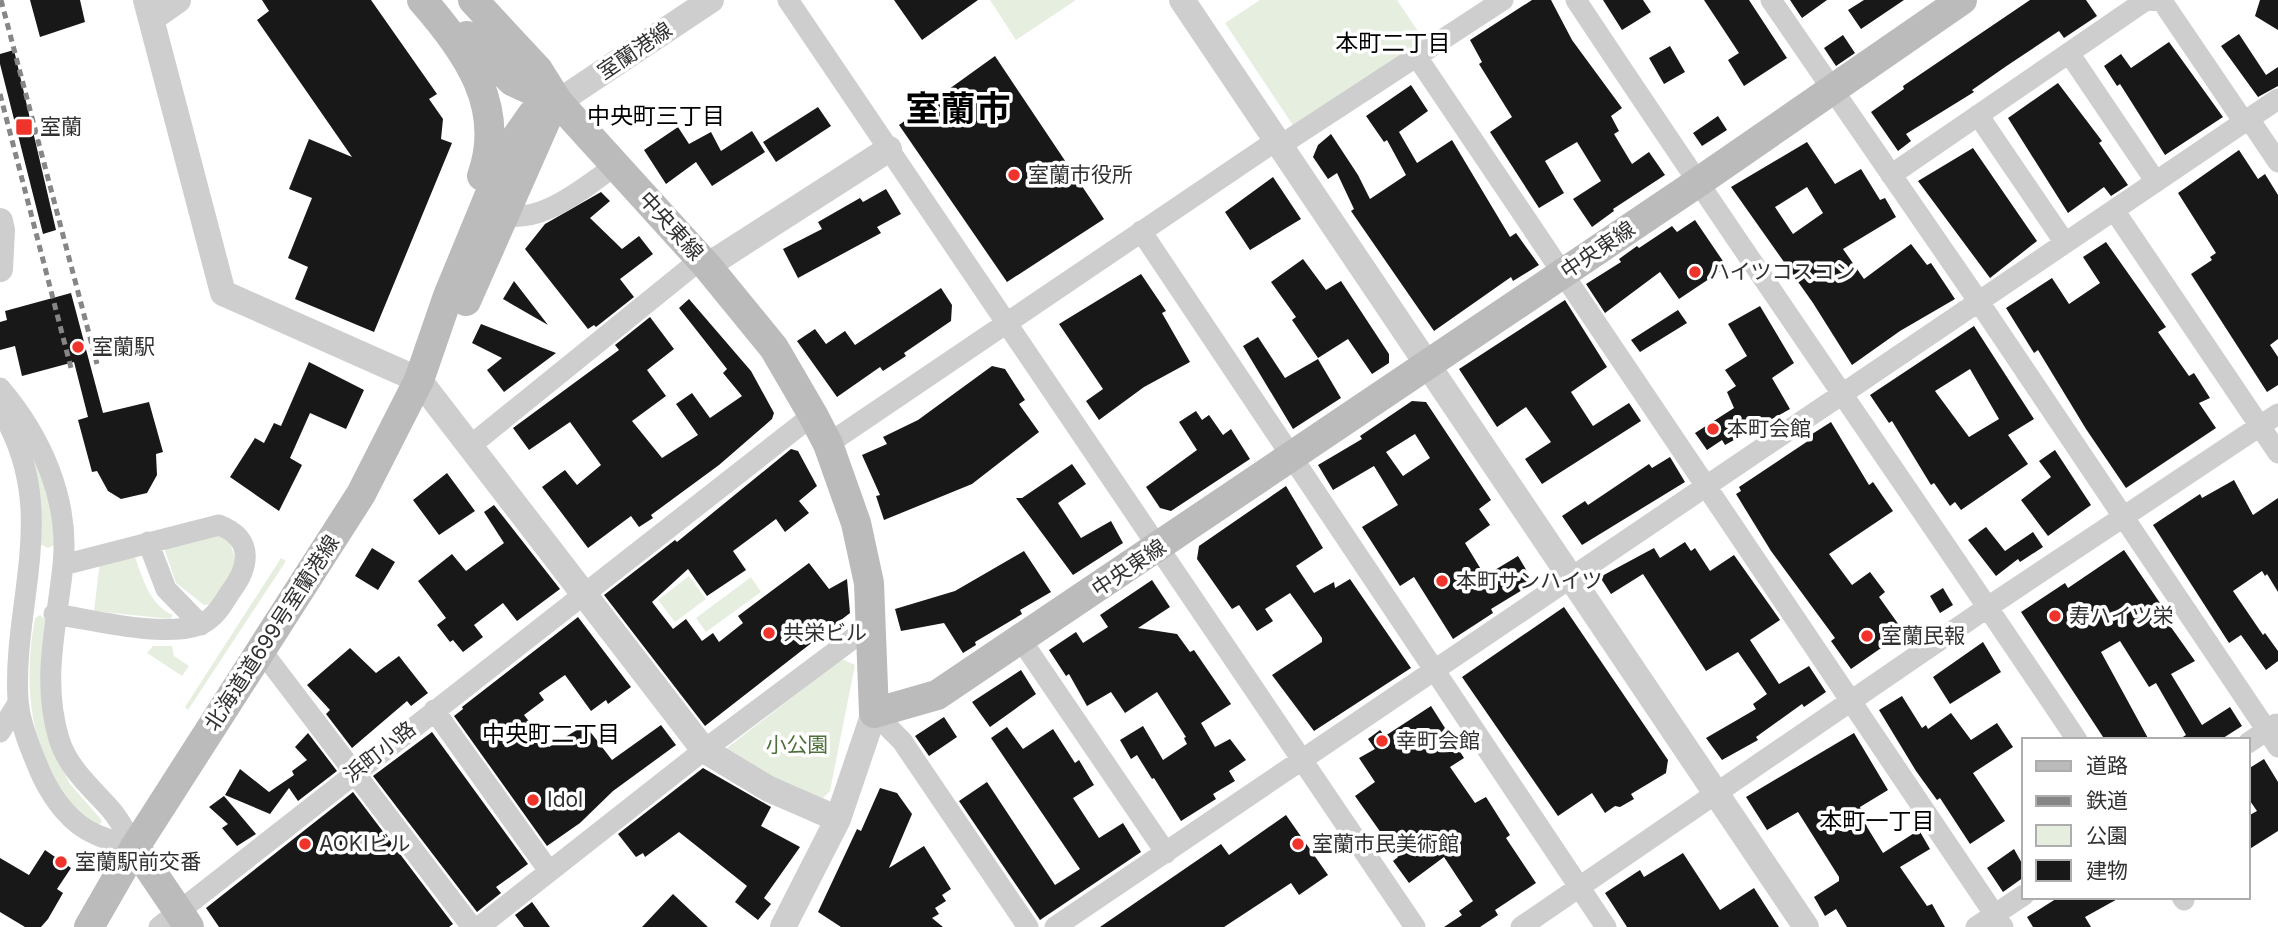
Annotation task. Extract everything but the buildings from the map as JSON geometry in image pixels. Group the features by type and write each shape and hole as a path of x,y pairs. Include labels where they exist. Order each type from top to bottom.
{"main road":[{"name":"北海道道699号室蘭港線","path":"422,0 447,29 478,75 491,126 484,172 486,209"},
{"path":"473,0 538,70 558,102"},
{"name":"中央東線","path":"558,102 704,262 774,348 828,444 856,523 869,583 874,713 937,695 1021,640 1697,183 1962,0"},
{"name":"北海道道699号室蘭港線","path":"89,927 135,848 361,494 419,380 439,330 439,290 486,209 558,102 512,81 464,34 447,29"},
{"path":"135,848 175,922"}],"street":[{"path":"178,0 148,9 223,293 419,380 704,750 769,789 838,819"},
{"name":"室蘭港線","path":"558,102 711,0"},
{"path":"789,0 1415,927"},
{"path":"1182,0 1806,927"},
{"path":"828,444 1142,231 1503,0"},
{"path":"1576,0 1697,183 1844,394 2076,738"},
{"path":"1771,0 2274,734 2250,742"},
{"path":"1891,175 2146,0 2162,1 2278,162"},
{"path":"2068,53 2156,181"},
{"path":"1417,57 1999,921"},
{"path":"1055,927 2278,99"},
{"path":"1978,115 2065,243"},
{"path":"470,446 704,262 889,149"},
{"path":"486,209 523,219 616,165"},
{"path":"2113,211 2278,453"},
{"path":"0,221 0,269"},
{"path":"1142,231 1606,927"},
{"path":"0,388 32,431 43,454 61,511 63,565 54,614 49,676 51,704 60,741 69,761 113,813 135,848"},
{"path":"0,409 20,448 31,511 28,577 18,650 18,703 35,761 54,797 80,825 94,834 135,848"},
{"path":"1521,927 1988,607 2278,414"},
{"name":"浜町小路","path":"175,922 356,770 813,415"},
{"path":"54,614 161,629 201,625 218,611 243,573 246,554 243,542 236,534 219,525 63,565"},
{"path":"148,542 166,589 201,625"},
{"path":"479,927 704,750 871,625"},
{"path":"1021,640 1166,853"},
{"path":"261,650 356,770 472,927"},
{"path":"0,732 18,703"},
{"path":"434,710 549,871"},
{"path":"784,927 838,819 874,713 902,741 1028,927"},
{"path":"1976,927 1999,921 2022,897"}],"green space":[{"path":"990,0 1076,0 1016,40"},
{"path":"1260,0 1397,0 1424,40 1294,127 1225,23"},
{"path":"31,452 50,492 56,544 48,548 37,543"},
{"path":"215,534 230,542 237,565 213,604 204,605 176,583 165,551 168,546"},
{"path":"134,554 152,597 173,615 170,619 94,611 100,561"},
{"path":"281,558 286,561 188,710 185,707"},
{"path":"689,576 706,599 675,622 658,600"},
{"path":"751,577 761,592 706,632 696,618"},
{"path":"40,615 46,620 52,749 70,784 100,818 102,822 97,826 93,827 60,791 49,771 35,729 31,707 30,662 35,618"},
{"path":"153,646 172,646 174,656 189,666 182,676 147,653"},
{"name":"小公園","path":"842,659 855,665 830,791 823,798 750,771 723,751"}],"railway":[{"path":"1,0 97,364"},
{"path":"0,94 71,368"}],"place":[{"name":"室蘭","path":"24,127"},
{"name":"室蘭市役所","path":"1014,175"},
{"name":"ハイツコスコン","path":"1695,272"},
{"name":"室蘭駅","path":"78,347"},
{"name":"本町会館","path":"1713,429"},
{"name":"本町サンハイツ","path":"1442,581"},
{"name":"寿ハイツ栄","path":"2055,616"},
{"name":"共栄ビル","path":"769,633"},
{"name":"室蘭民報","path":"1867,636"},
{"name":"幸町会館","path":"1382,741"},
{"name":"Idol","path":"533,800"},
{"name":"AOKIビル","path":"305,844"},
{"name":"室蘭市民美術館","path":"1298,844"},
{"name":"室蘭駅前交番","path":"61,862"}],"district":[{"name":"本町二丁目","path":"1393,43"},
{"name":"室蘭市","path":"958,109"},
{"name":"中央町三丁目","path":"656,116"},
{"name":"中央町二丁目","path":"551,734"},
{"name":"本町一丁目","path":"1877,821"}]}
